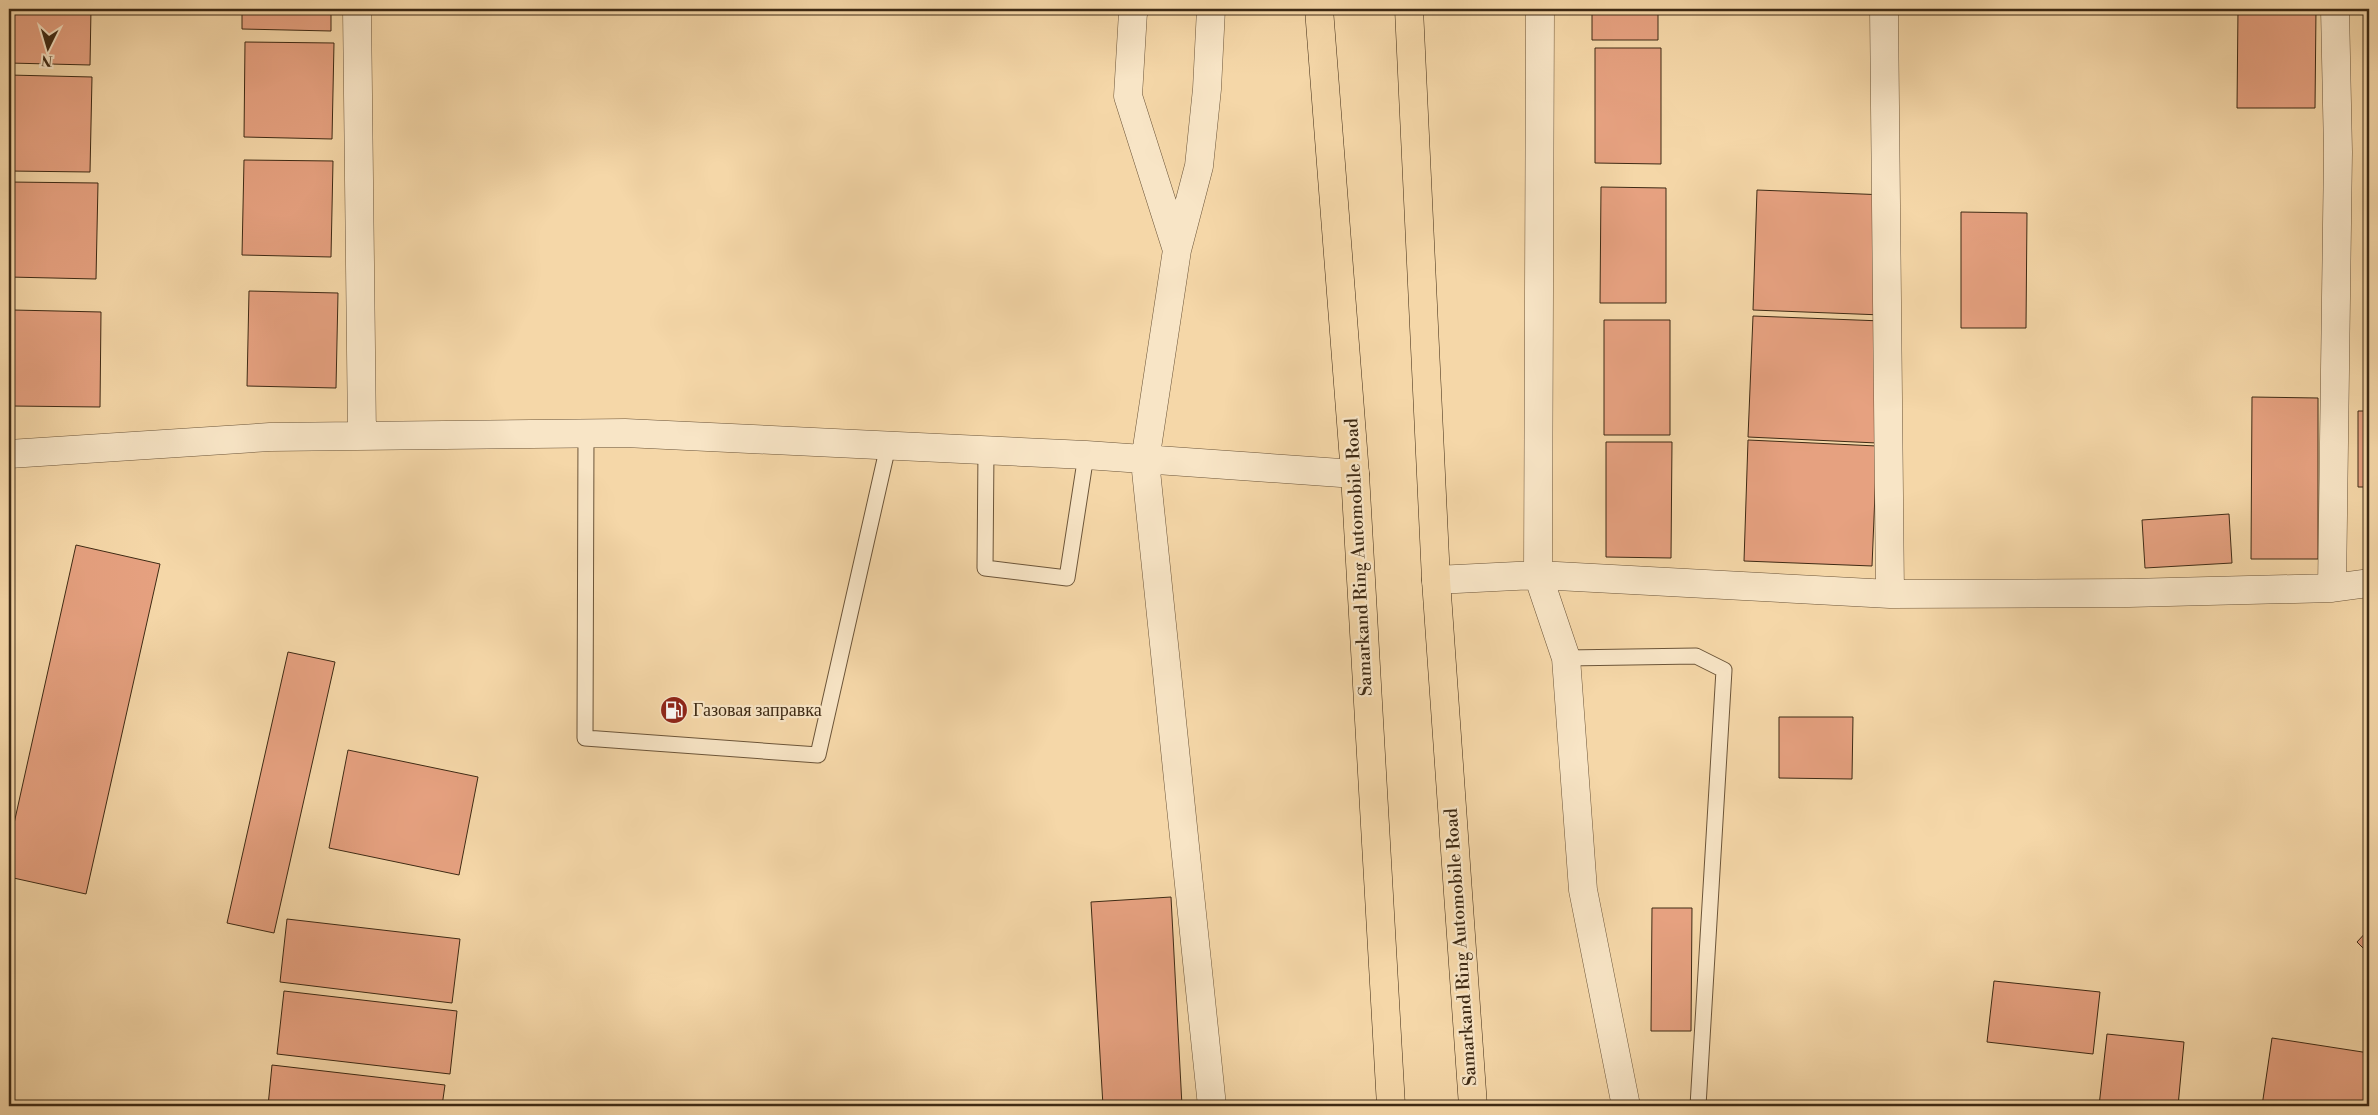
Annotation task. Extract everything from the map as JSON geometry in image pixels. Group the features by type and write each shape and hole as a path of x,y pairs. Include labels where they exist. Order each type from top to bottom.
{"highway":[{"name":"Samarkand Ring Automobile Road","path":"1319,9 1355,474 1391,1106"},
{"name":"Samarkand Ring Automobile Road","path":"1409,9 1436,580 1473,1106"}],"street":[{"path":"357,9 362,435"},
{"path":"1135,9 1133,12 1128,96 1176,250"},
{"path":"1210,9 1207,89 1199,166 1176,250 1145,461 1212,1106"},
{"path":"1540,9 1538,575 1566,658 1583,890 1626,1106"},
{"path":"1884,9 1890,594"},
{"path":"2332,588 2338,152 2335,9"},
{"path":"9,454 260,438 362,435 625,433 1086,455 1145,461 1355,474"},
{"path":"1436,580 1538,575 1890,594 2129,593 2332,588 2369,583"}],"lane":[{"path":"586,433 585,738 818,755 888,446"},
{"path":"986,450 985,568 1067,578 1086,455"},
{"path":"1566,658 1696,656 1724,670 1698,1106"}],"building":[{"path":"9,9 91,9 90,65 9,63"},
{"path":"242,9 331,9 331,31 242,29"},
{"path":"1592,9 1658,9 1658,40 1592,40"},
{"path":"1956,9 2022,9 2022,13 1956,13"},
{"path":"2238,9 2316,9 2315,108 2237,108"},
{"path":"245,42 334,43 332,139 244,137"},
{"path":"1595,48 1661,48 1661,164 1595,163"},
{"path":"9,75 92,77 90,172 9,171"},
{"path":"244,160 333,161 331,257 242,255"},
{"path":"9,182 98,183 96,279 9,277"},
{"path":"1601,187 1666,188 1666,303 1600,303"},
{"path":"1757,190 1887,195 1882,315 1753,310"},
{"path":"1961,212 2027,213 2026,328 1961,328"},
{"path":"249,291 338,293 336,388 247,386"},
{"path":"13,310 101,312 100,407 11,406"},
{"path":"1753,316 1882,321 1877,443 1748,437"},
{"path":"1604,320 1670,320 1670,435 1604,435"},
{"path":"2252,397 2318,398 2318,559 2251,559"},
{"path":"2358,411 2369,411 2369,487 2358,487"},
{"path":"1748,440 1877,446 1872,566 1744,561"},
{"path":"1606,442 1672,442 1671,558 1606,557"},
{"path":"2229,514 2232,563 2145,568 2142,520"},
{"path":"76,545 160,564 86,894 9,877 9,846"},
{"path":"288,652 335,662 274,933 227,923"},
{"path":"1779,717 1853,717 1852,779 1779,778"},
{"path":"348,750 478,777 459,875 329,848"},
{"path":"1171,897 1182,1106 1103,1106 1091,902"},
{"path":"1652,908 1692,908 1691,1031 1651,1031"},
{"path":"287,919 460,939 452,1003 280,982"},
{"path":"2369,929 2369,954 2357,942"},
{"path":"1994,981 2100,992 2093,1054 1987,1042"},
{"path":"284,991 457,1011 450,1074 277,1054"},
{"path":"2107,1034 2184,1042 2178,1106 2099,1106"},
{"path":"2272,1038 2369,1053 2369,1106 2262,1106"},
{"path":"272,1065 445,1085 442,1106 268,1106"},
{"path":"14,1101 51,1106 13,1106"}],"place":[{"name":"Газовая заправка","path":"674,710"}]}
